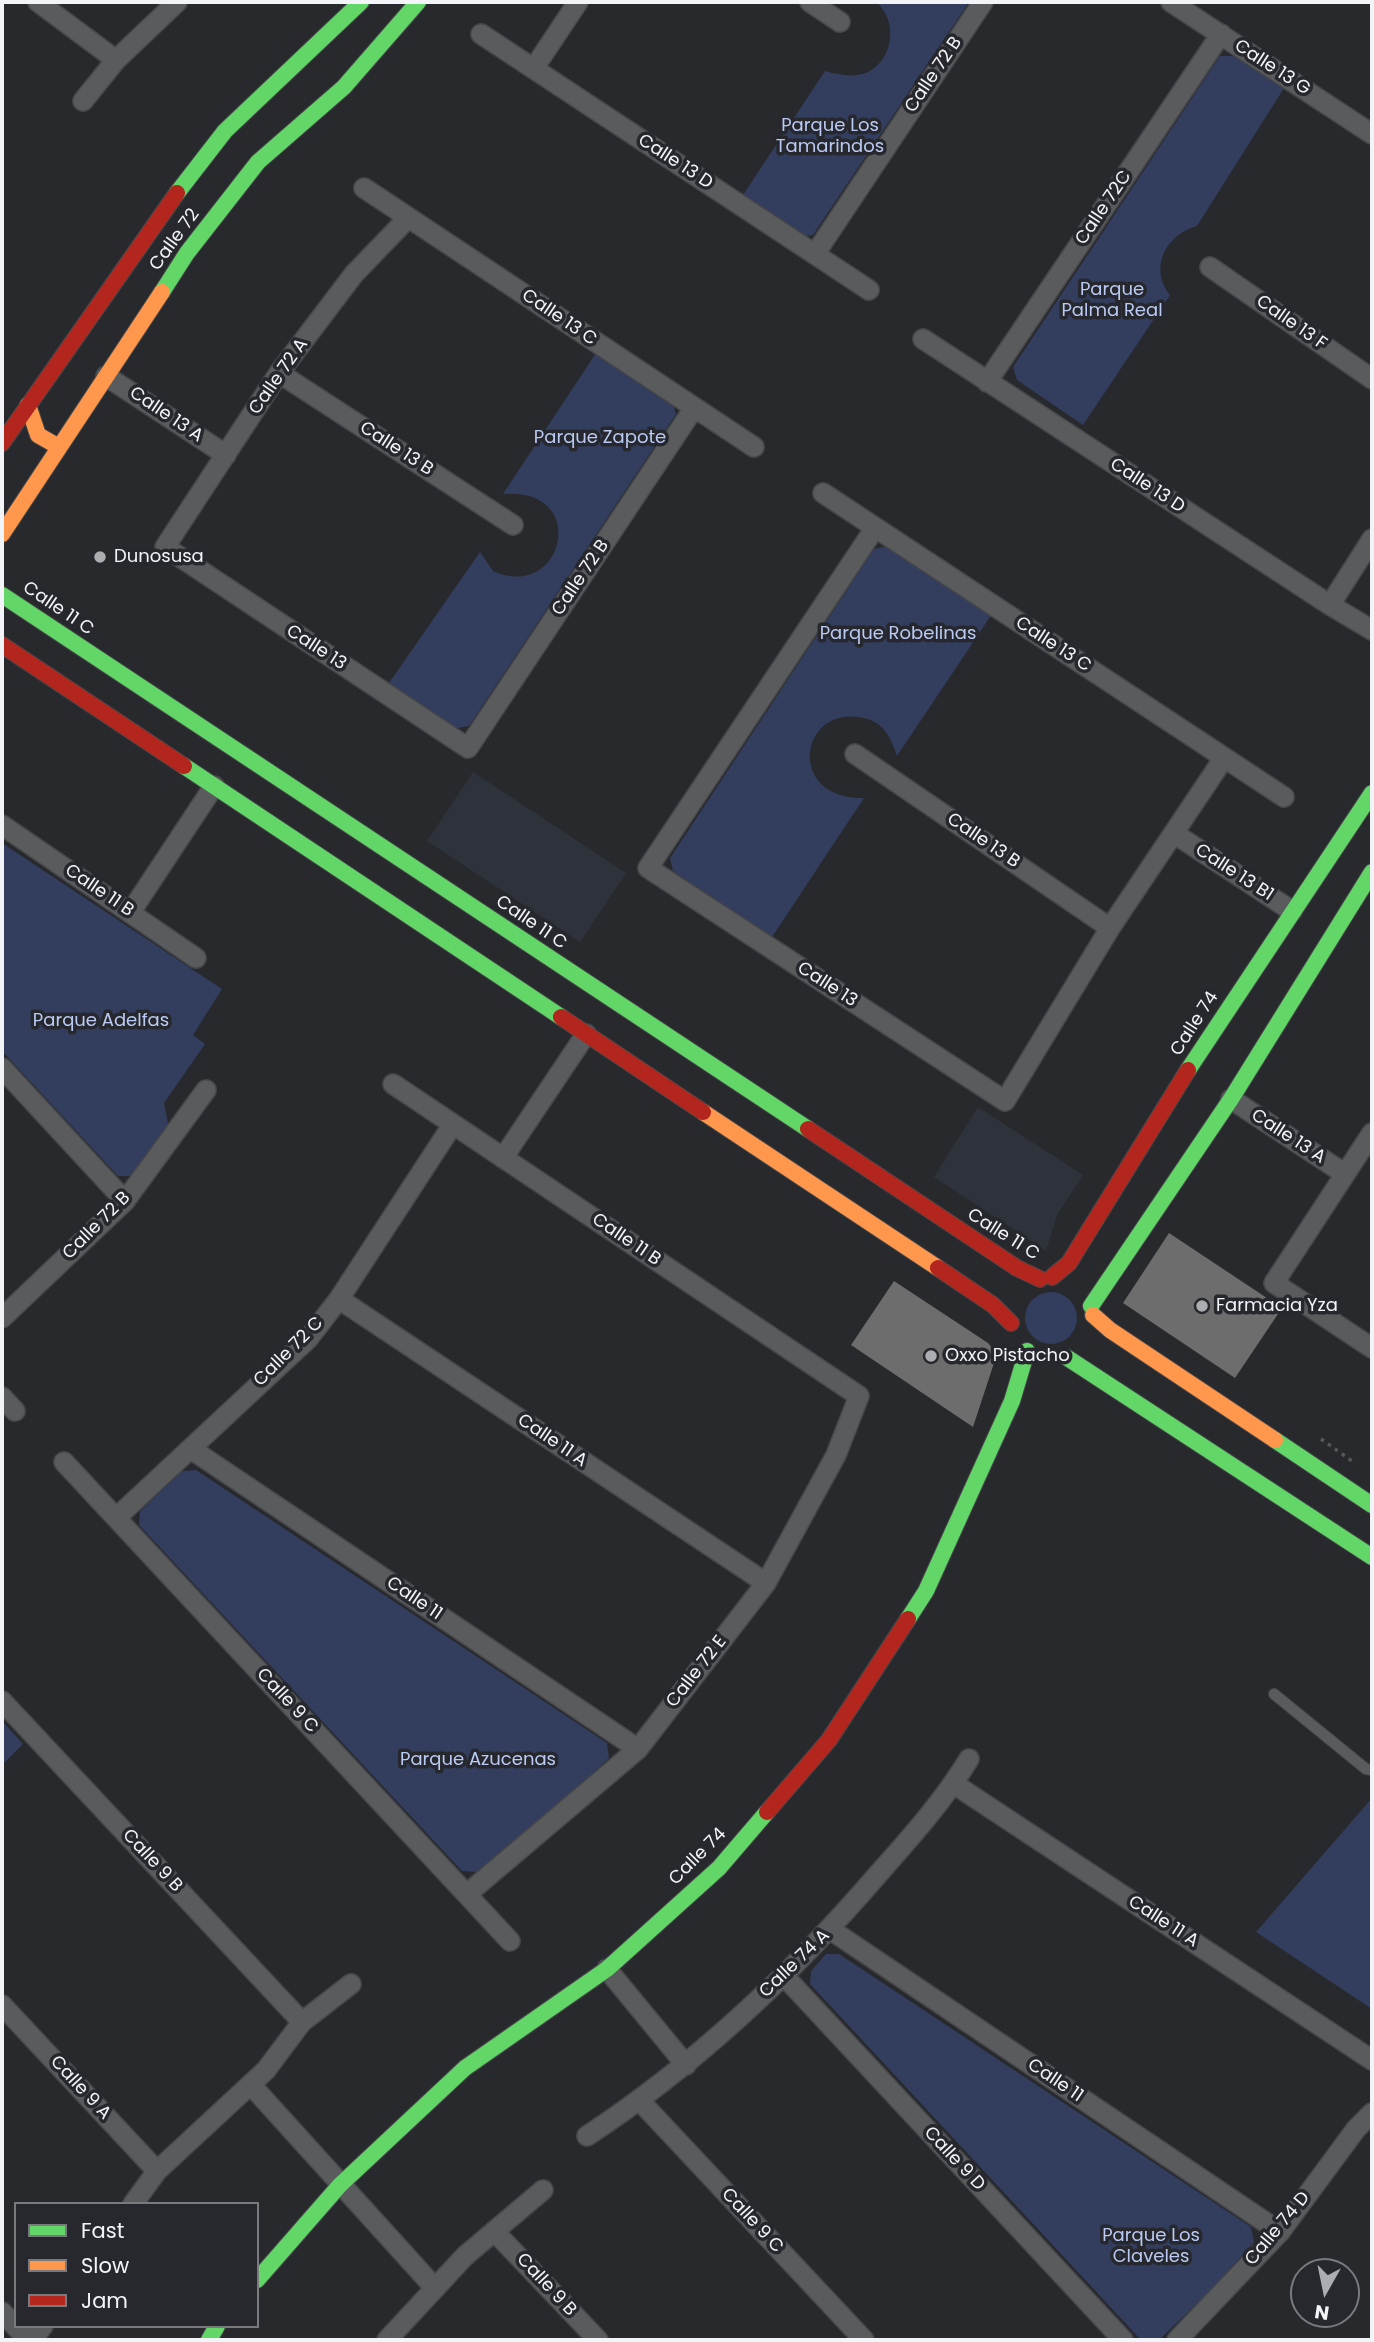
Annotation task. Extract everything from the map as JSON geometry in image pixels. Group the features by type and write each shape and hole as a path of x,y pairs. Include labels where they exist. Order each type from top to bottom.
{"main road":[{"name":"Calle 72","path":"2,443 147,232 225,131 361,2"},
{"name":"Calle 72","path":"2,534 187,253 258,162 344,87 412,4"},
{"path":"28,405 38,435 59,447"},
{"name":"Calle 11 C","path":"2,595 47,651 214,786 993,1305 1011,1322"},
{"name":"Calle 11 C","path":"2,645 47,651 451,893 1017,1268 1046,1278"},
{"name":"Calle 74","path":"1046,1278 1069,1263 1153,1139 1190,1066 1292,911 1370,802"},
{"path":"1372,872 1231,1099 1116,1246 1087,1300 1087,1340 1066,1357 1046,1359 1027,1351 1019,1343 1011,1322 1018,1296 1046,1278 1087,1300 1110,1330 1372,1505"},
{"path":"428,929 451,893"},
{"path":"462,951 485,916"},
{"path":"501,977 524,941"},
{"path":"923,1258 937,1255 947,1248 952,1225"},
{"path":"1090,1229 1116,1246"},
{"name":"Calle 74","path":"259,2278 340,2185 466,2068 607,1969 719,1868 829,1740 926,1591 1012,1401 1027,1351"},
{"path":"1066,1357 1297,1494 1372,1557"},
{"path":"1297,1494 1307,1474 1320,1470"}],"street":[{"path":"38,2 116,60"},
{"path":"83,101 116,60 177,2"},
{"path":"534,68 578,2"},
{"path":"810,2 841,23"},
{"name":"Calle 72 B","path":"815,254 983,2"},
{"name":"Calle 13 G","path":"1171,2 1372,134"},
{"name":"Calle 13 D","path":"481,34 869,290"},
{"name":"Calle 72C","path":"987,382 1221,34"},
{"name":"Calle 13 C","path":"364,188 754,447"},
{"name":"Calle 72 A","path":"164,547 279,373 354,274 408,218"},
{"name":"Calle 13 F","path":"1210,267 1372,379"},
{"name":"Calle 13 D","path":"923,339 1330,605 1372,629"},
{"name":"Calle 13 B","path":"279,373 513,525"},
{"name":"Calle 13 A","path":"106,376 226,455"},
{"name":"Calle 72 B","path":"468,748 694,408"},
{"name":"Calle 13 C","path":"823,493 1284,797"},
{"name":"Calle 13","path":"875,528 648,868 1005,1101 1110,928"},
{"path":"1330,605 1372,539"},
{"name":"Calle 13","path":"164,547 468,748"},
{"name":"Calle 13 B","path":"855,754 1110,928"},
{"path":"1110,928 1224,758"},
{"path":"130,913 214,786"},
{"name":"Calle 11 B","path":"2,825 196,958"},
{"name":"Calle 13 B1","path":"1175,834 1292,911"},
{"path":"503,1158 586,1034"},
{"path":"2,1068 125,1201"},
{"name":"Calle 11 B","path":"393,1084 859,1396"},
{"name":"Calle 72 B","path":"2,1318 125,1201 206,1090"},
{"name":"Calle 13 A","path":"1231,1099 1345,1174"},
{"name":"Calle 72 C","path":"116,1518 308,1339 339,1299 453,1124"},
{"path":"1372,1133 1274,1283 1372,1348"},
{"name":"Calle 11 A","path":"339,1299 766,1583"},
{"name":"Calle 72 E","path":"467,1894 638,1749 766,1583 836,1455 859,1396"},
{"name":"Calle 11","path":"191,1449 638,1749"},
{"name":"Calle 9 C","path":"64,1462 510,1941"},
{"name":"Calle 9 B","path":"2,1701 302,2022"},
{"name":"Calle 74 A","path":"587,2136 640,2101 686,2065 785,1977 831,1930 954,1784 969,1759"},
{"name":"Calle 11 A","path":"954,1784 1372,2060"},
{"name":"Calle 11","path":"831,1930 1280,2232"},
{"path":"607,1969 686,2065"},
{"name":"Calle 9 D","path":"785,1977 1123,2340"},
{"path":"134,2202 157,2171 252,2086 302,2022 351,1984"},
{"name":"Calle 9 A","path":"2,2006 157,2171"},
{"path":"252,2086 435,2287"},
{"name":"Calle 9 C","path":"640,2101 864,2340"},
{"name":"Calle 74 D","path":"1177,2340 1280,2232 1356,2129 1372,2113"},
{"path":"387,2340 435,2287 494,2231 543,2190"},
{"name":"Calle 9 B","path":"494,2231 598,2340"}],"lane":[{"path":"1274,1694 1366,1769 1372,1770"}],"shaded area":[{"path":"473,772 626,873 580,942 427,841"},
{"path":"978,1107 1083,1175 1057,1215 1046,1251 934,1177"}],"green space":[{"name":"Parque Los Tamarindos","path":"876,2 969,2 813,235 800,237 741,198 825,71 847,75 863,74 877,66 883,58 888,49 890,29 888,19"},
{"name":"Parque Palma Real","path":"1220,56 1233,56 1284,88 1197,226 1186,230 1169,244 1161,263 1161,274 1170,295 1083,425 1017,380 1013,367"},
{"name":"Parque Zapote","path":"596,353 672,402 676,414 469,726 457,728 389,683 480,552 493,571 517,577 537,571 550,559 558,542 557,524 549,508 531,497 503,494"},
{"name":"Parque Robelinas","path":"887,546 992,614 897,756 884,729 866,718 837,719 823,727 813,740 810,756 813,771 823,785 839,795 864,798 772,937 673,871 670,858 874,549"},
{"name":"Parque Adelfas","path":"2,843 222,989 193,1035 205,1044 164,1103 168,1124 134,1176 118,1176 2,1051"},
{"path":"1051,1292 1061,1294 1069,1300 1075,1308 1075,1328 1069,1336 1061,1342 1051,1344 1041,1342 1033,1336 1027,1328 1025,1318 1027,1308 1033,1300 1041,1294"},
{"name":"Parque Azucenas","path":"196,1470 607,1743 609,1758 540,1821 476,1872 462,1871 139,1525 140,1511 182,1471"},
{"path":"2,1721 23,1744 2,1765"},
{"path":"1372,1798 1372,2009 1256,1932"},
{"name":"Parque Los Claveles","path":"826,1954 839,1954 1251,2227 1254,2242 1209,2292 1159,2340 1141,2340 810,1984 811,1971"}],"building":[{"name":"Farmacia Yza","path":"1169,1233 1282,1308 1235,1378 1123,1303"},
{"name":"Oxxo Pistacho","path":"894,1281 988,1343 995,1351 995,1360 973,1427 851,1345"}],"traffic: fast":[{"path":"177,193 225,131 361,2"},
{"path":"162,292 187,253 258,162 344,87 418,2"},
{"path":"2,595 808,1129"},
{"path":"184,766 561,1017"},
{"path":"1188,1070 1372,793"},
{"path":"1091,1306 1231,1099 1372,872"},
{"path":"908,1619 926,1591 1012,1401 1027,1351"},
{"path":"1066,1357 1372,1557"},
{"path":"1275,1440 1372,1505"},
{"path":"259,2278 340,2185 465,2068 607,1969 719,1868 767,1812"},
{"path":"209,2340 216,2328"}],"traffic: slow":[{"path":"2,534 162,292"},
{"path":"28,405 38,435 59,447"},
{"path":"703,1112 938,1268"},
{"path":"1093,1315 1110,1330 1275,1440"}],"traffic: jam":[{"path":"2,443 177,193"},
{"path":"2,645 184,766"},
{"path":"561,1017 703,1112"},
{"path":"1052,1277 1069,1263 1188,1070"},
{"path":"808,1129 1017,1268 1040,1279"},
{"path":"938,1268 993,1305 1011,1323"},
{"path":"767,1812 829,1740 908,1619"}],"place":[{"name":"Dunosusa","path":"100,557"},
{"name":"Farmacia Yza","path":"1202,1306"},
{"name":"Oxxo Pistacho","path":"931,1356"}]}
